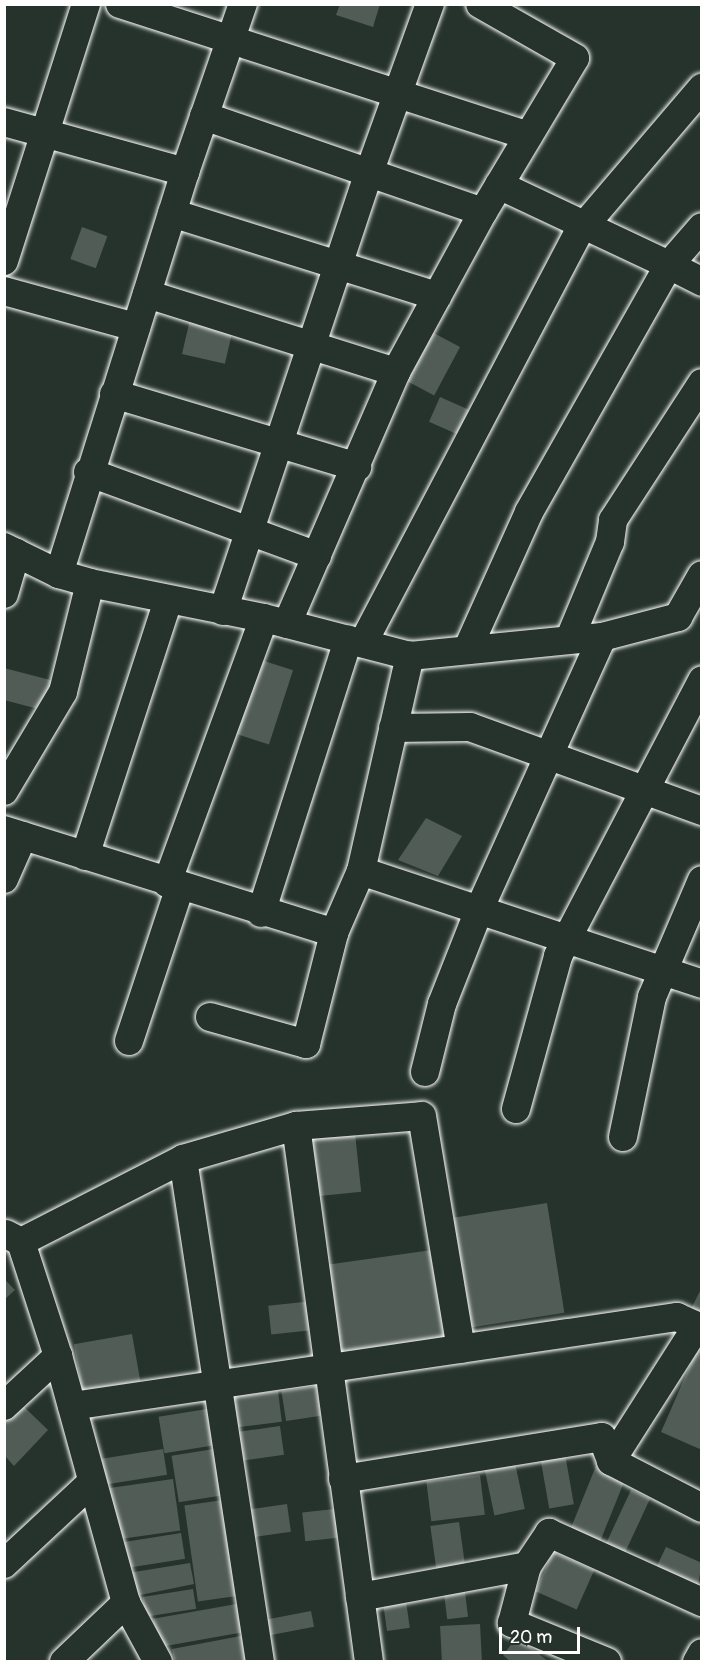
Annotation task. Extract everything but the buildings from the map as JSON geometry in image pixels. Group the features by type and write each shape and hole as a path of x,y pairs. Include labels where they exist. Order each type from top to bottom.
{"street":[{"path":"4,261 48,134 86,4"},
{"path":"120,4 231,38 528,136"},
{"path":"59,574 88,472 185,172 243,4"},
{"path":"223,611 369,173 430,4"},
{"path":"129,1041 174,885 276,621 317,556 396,372 483,212 575,58 480,4"},
{"path":"261,913 356,642 586,225 702,88"},
{"path":"204,116 483,212"},
{"path":"4,122 185,172"},
{"path":"499,185 702,282"},
{"path":"172,213 437,296"},
{"path":"468,648 529,512 669,265 702,226"},
{"path":"4,291 136,327"},
{"path":"147,294 396,372"},
{"path":"570,638 610,543 613,520 702,383"},
{"path":"114,394 357,466"},
{"path":"88,472 317,556"},
{"path":"4,594 10,550 59,574 90,583 276,621 410,656 468,648 602,637 690,616 702,575"},
{"path":"4,791 63,692 90,583"},
{"path":"85,856 168,600"},
{"path":"425,1072 442,1004 479,910 602,637"},
{"path":"210,1017 306,1044 334,933 361,871 410,656"},
{"path":"516,1109 558,956 642,791 702,680"},
{"path":"393,728 470,727 702,811"},
{"path":"4,879 14,833 261,913 334,933"},
{"path":"361,871 702,984"},
{"path":"622,1137 652,997 702,880"},
{"path":"158,1662 126,1603 57,1356 13,1238 183,1159 296,1126 422,1116 461,1349"},
{"path":"296,1126 327,1368 369,1662"},
{"path":"183,1159 260,1662"},
{"path":"72,1406 677,1317 697,1326 611,1461"},
{"path":"4,1406 57,1356"},
{"path":"343,1479 602,1437 611,1461 702,1508"},
{"path":"4,1564 92,1482"},
{"path":"607,1662 512,1623 527,1566 549,1533 702,1602"},
{"path":"360,1597 527,1566"},
{"path":"64,1662 126,1603"},
{"path":"697,1662 702,1653"}]}
